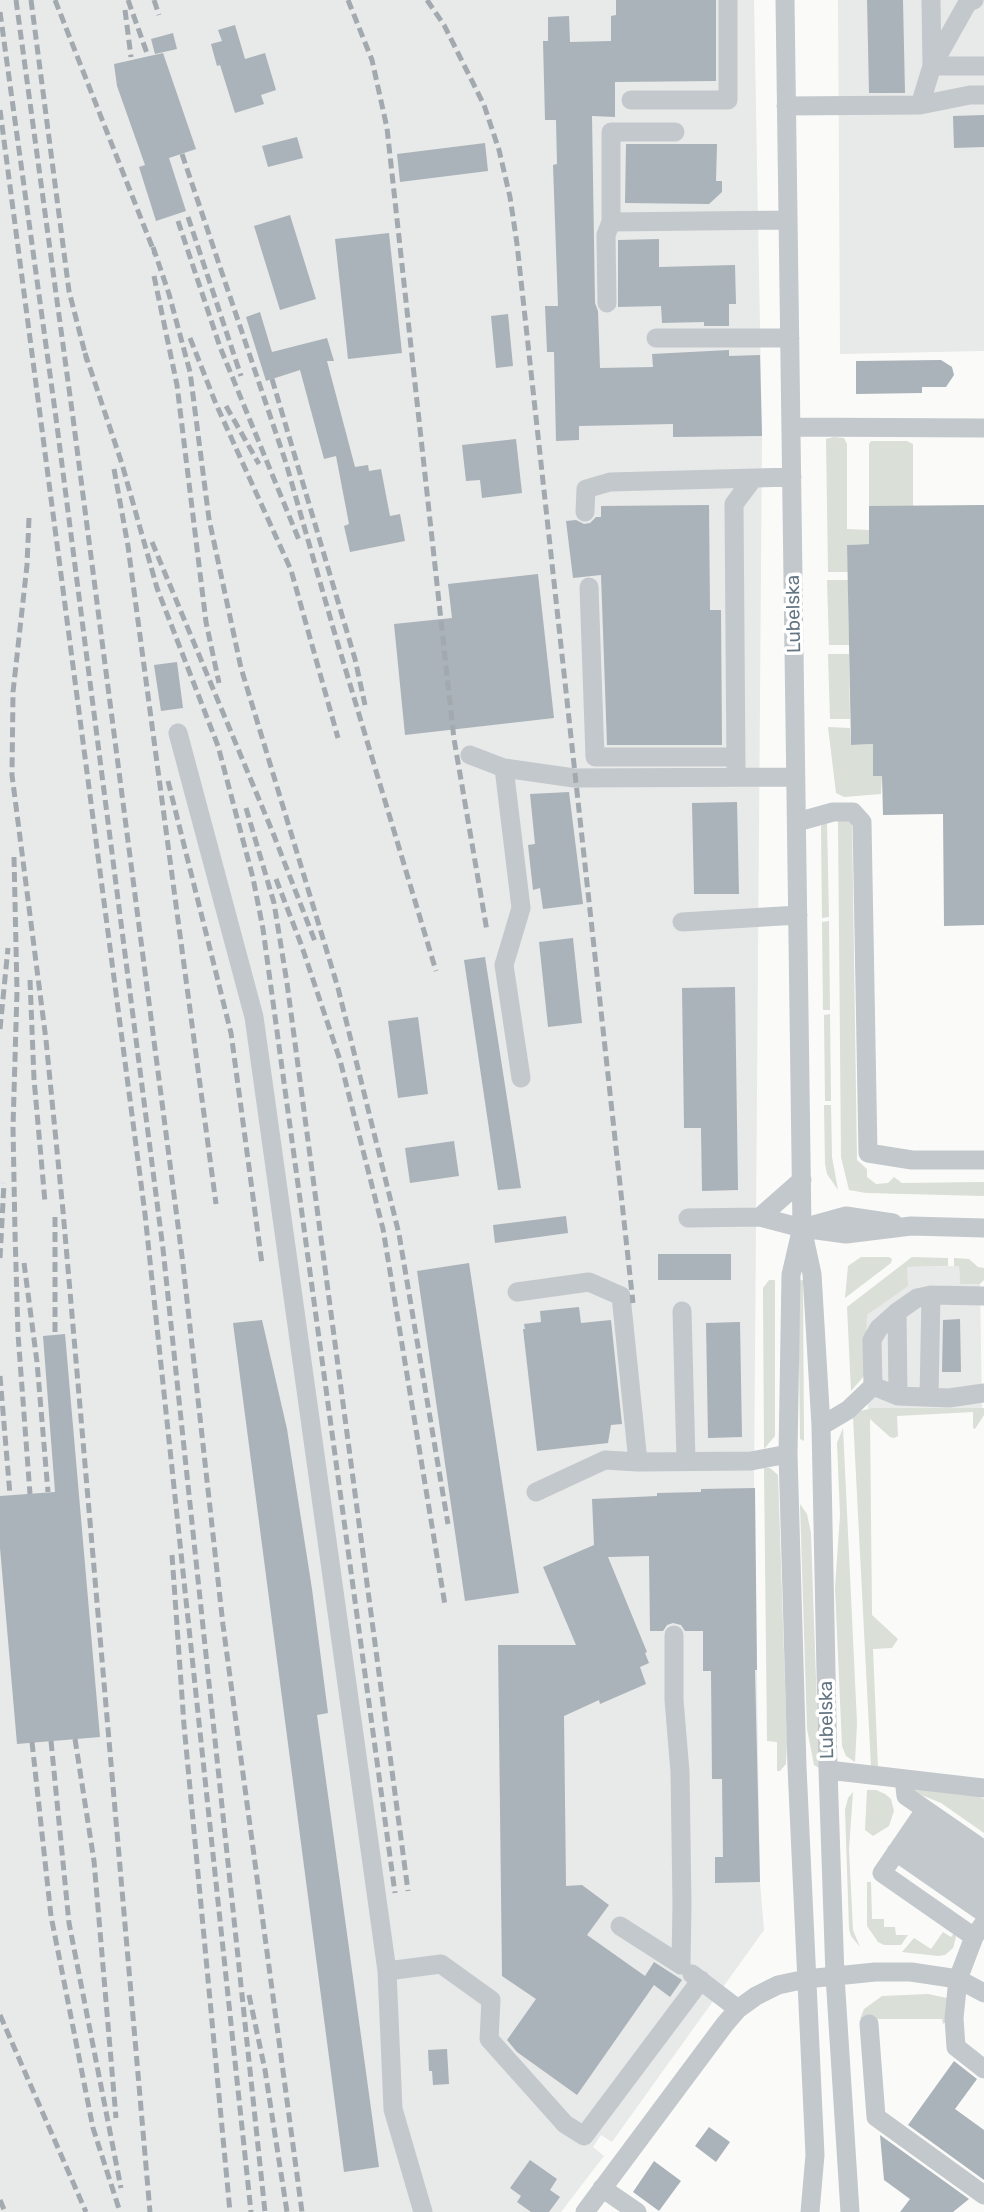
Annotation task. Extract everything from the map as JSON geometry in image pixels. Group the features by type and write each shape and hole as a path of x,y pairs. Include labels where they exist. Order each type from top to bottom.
{"street":[{"path":"631,100 728,100 728,0"},
{"name":"Lubelska","path":"785,0 802,1228 812,1274 821,1426 835,1976 850,2212"},
{"path":"931,0 932,66"},
{"path":"920,105 932,66 968,2 974,0"},
{"path":"932,66 984,66"},
{"path":"786,106 920,105 984,94"},
{"path":"607,303 606,235 611,222 611,132 675,132"},
{"path":"611,222 788,220"},
{"path":"656,338 790,338"},
{"path":"791,427 984,428"},
{"path":"584,512 586,489 610,482 792,477"},
{"path":"736,778 734,504 752,480"},
{"path":"589,587 595,757 736,757"},
{"path":"178,733 254,1017 387,1971 393,2109 423,2212"},
{"path":"470,755 504,768 575,778 796,777"},
{"path":"504,768 521,908 504,965 521,1078"},
{"path":"796,822 833,812 853,812 862,821 868,1153 912,1160 984,1160"},
{"path":"682,922 798,915"},
{"path":"760,1217 802,1180"},
{"path":"688,1218 760,1217 802,1228 846,1216 911,1226 984,1228"},
{"name":"Lubelska","path":"802,1228 791,1275 788,1454 806,1979 815,2155 810,2212"},
{"path":"517,1292 589,1282 621,1297 638,1462"},
{"path":"821,1426 848,1410 873,1386 872,1340 879,1328 897,1312 917,1298 931,1295 984,1296"},
{"path":"929,1397 931,1295"},
{"path":"682,1311 686,1460"},
{"path":"897,1312 898,1396"},
{"path":"873,1386 898,1396 949,1398 984,1393"},
{"path":"536,1492 605,1460 751,1461 788,1454"},
{"path":"674,1635 674,1700 680,1772 681,1965"},
{"path":"828,1770 984,1788"},
{"path":"904,1779 911,1831 984,1913"},
{"path":"911,1831 984,1850"},
{"path":"911,1831 984,1871"},
{"path":"911,1831 984,1892"},
{"path":"911,1831 882,1873 979,1930 958,1979 954,2018 956,2047 984,2069"},
{"path":"620,1926 681,1965 738,2009"},
{"path":"387,1971 440,1964 491,2000 489,2039 565,2124 584,2136 701,1980"},
{"path":"585,2212 652,2119 738,2009 755,1996 770,1988 806,1979 911,1972 958,1979 984,1993"},
{"path":"869,2024 876,2117"},
{"path":"844,2119 876,2117 984,2195"},
{"path":"602,2188 637,2212"}],"shaded area":[{"path":"0,0 754,0 762,436 754,1483 760,1882 764,1930 612,2142 601,2135 593,2147 604,2156 561,2212 0,2212"},
{"path":"838,0 984,0 984,351 840,354"},
{"path":"844,438 847,444 847,529 869,530 869,544 847,545 848,572 828,572 826,439"},
{"path":"871,441 907,441 913,444 913,506 869,506"},
{"path":"827,580 848,580 849,645 829,645"},
{"path":"828,654 849,654 850,719 830,719"},
{"path":"828,727 850,728 851,745 873,744 873,775 882,776 881,794 844,797 836,793"},
{"path":"838,820 852,820 857,1160 867,1169 867,1177 876,1184 888,1183 894,1177 902,1183 984,1182 984,1196 866,1193 849,1190 841,1157"},
{"path":"825,822 829,917 822,918 821,826"},
{"path":"829,921 830,1010 823,1010 822,922"},
{"path":"830,1014 831,1101 825,1101 824,1015"},
{"path":"824,1105 831,1105 832,1157 838,1190 827,1174 825,1164"},
{"path":"861,1257 892,1259 891,1263 845,1298 848,1266"},
{"path":"912,1257 948,1258 948,1266 907,1267 908,1286 867,1315 865,1375 851,1391 847,1307"},
{"path":"954,1258 969,1259 978,1267 984,1268 984,1280 980,1284 960,1284 959,1266 954,1266"},
{"path":"959,1266 960,1284 980,1284 982,1408 868,1409 867,1315 907,1286 907,1267"},
{"path":"769,1280 775,1280 775,1436 764,1449 763,1288"},
{"path":"803,1280 804,1441 800,1439 798,1281"},
{"path":"873,1408 984,1408 984,1415 975,1429 973,1412 897,1416 898,1436 894,1438 870,1419 872,1615 898,1639 892,1648 873,1649 878,1768 871,1767 853,1417 860,1411"},
{"path":"843,1428 857,1723 855,1762 846,1756 842,1746 835,1588 840,1515 837,1443"},
{"path":"764,1468 770,1468 778,1475 787,1743 786,1764 780,1771 777,1771 777,1742 767,1741"},
{"path":"800,1504 807,1514 811,1533 819,1768 814,1765 807,1729"},
{"path":"914,1788 970,1793 984,1799 984,1833 941,1803 914,1792"},
{"path":"867,1790 885,1794 891,1799 894,1811 889,1826 873,1836 865,1830"},
{"path":"853,1792 849,1849 853,1930 860,1947 849,1929 845,1810 848,1798"},
{"path":"867,1882 871,1882 872,1919 884,1919 884,1927 895,1927 896,1935 908,1935 901,1945 884,1945 878,1942 867,1926"},
{"path":"943,1932 951,1937 955,1932 956,1937 953,1948 945,1955 902,1952 914,1938 931,1949"},
{"path":"928,1994 947,1998 947,2021 943,2024 942,2019 860,2019 864,2009 882,1996"}],"building":[{"path":"616,0 716,0 716,81 615,82 615,117 592,116 595,303 598,311 600,368 653,367 652,354 729,350 729,356 760,355 762,436 673,437 673,424 579,426 579,440 556,441 554,352 547,352 545,306 558,306 553,165 557,164 556,120 545,120 543,41 548,41 548,17 569,16 570,42 611,41 611,16 616,15"},
{"path":"867,0 903,0 905,93 869,93"},
{"path":"235,25 245,59 265,53 276,90 261,95 264,104 235,113 211,44 222,41 218,30"},
{"path":"173,33 177,49 155,54 151,39"},
{"path":"163,53 196,149 169,158 186,211 156,221 139,167 145,165 117,86 114,64"},
{"path":"984,115 984,147 954,148 953,116"},
{"path":"297,137 303,158 268,167 262,146"},
{"path":"485,143 488,171 400,182 397,154"},
{"path":"626,144 717,144 716,181 722,181 722,192 709,204 625,203"},
{"path":"290,215 316,299 280,310 254,226"},
{"path":"389,233 402,353 348,359 335,239"},
{"path":"659,239 659,267 735,265 736,304 729,304 729,326 704,326 704,322 662,323 661,306 618,307 618,240"},
{"path":"260,312 272,352 327,338 334,361 327,361 355,467 368,465 369,471 381,469 390,516 400,514 405,541 350,552 344,526 349,524 336,456 324,459 300,370 266,381 246,317"},
{"path":"508,314 513,366 496,368 491,316"},
{"path":"941,360 952,367 954,375 946,387 922,387 922,393 856,394 856,361"},
{"path":"516,439 522,493 482,498 480,480 466,481 462,445"},
{"path":"709,505 710,610 721,610 722,745 607,745 601,575 573,578 566,521 590,523 596,517 601,517 601,506"},
{"path":"984,505 984,925 944,926 943,814 883,815 882,776 873,776 873,744 851,745 847,545 869,544 869,506"},
{"path":"538,574 554,718 405,735 394,624 452,618 448,584"},
{"path":"177,662 183,708 161,711 154,665"},
{"path":"569,792 583,904 543,909 540,888 533,890 528,845 535,844 530,794"},
{"path":"737,802 739,894 694,894 692,803"},
{"path":"573,938 582,1023 548,1027 539,942"},
{"path":"485,957 521,1188 498,1190 464,960"},
{"path":"735,987 738,1190 702,1191 701,1128 684,1128 682,988"},
{"path":"418,1017 428,1094 398,1098 388,1021"},
{"path":"454,1141 459,1176 410,1183 405,1148"},
{"path":"566,1216 568,1233 495,1243 493,1225"},
{"path":"658,1254 731,1254 731,1280 658,1280"},
{"path":"469,1263 519,1593 465,1601 417,1271"},
{"path":"579,1307 581,1323 611,1320 622,1424 611,1425 608,1443 537,1451 524,1324 541,1322 540,1311"},
{"path":"960,1319 961,1372 942,1372 943,1320"},
{"path":"262,1320 287,1429 312,1589 328,1713 317,1715 379,2167 344,2172 233,1323"},
{"path":"740,1322 742,1437 708,1438 706,1323"},
{"path":"65,1334 100,1737 17,1744 0,1548 0,1496 55,1492 43,1336"},
{"path":"755,1488 755,1670 760,1882 715,1883 715,1857 723,1857 722,1779 712,1779 711,1671 703,1671 703,1631 685,1631 681,1625 673,1623 667,1625 663,1631 650,1631 649,1556 608,1557 647,1652 645,1653 649,1663 640,1667 646,1684 600,1704 599,1700 564,1716 566,1886 582,1885 609,1905 587,1935 645,1976 654,1962 682,1980 670,1997 654,1985 577,2095 517,2052 507,2040 536,1999 502,1976 498,1645 576,1645 543,1567 594,1545 592,1499 701,1492 701,1489"},
{"path":"447,2049 449,2084 433,2085 428,2050"},
{"path":"954,2061 977,2079 955,2109 984,2130 984,2180 908,2125"},
{"path":"709,2127 730,2142 716,2162 695,2146"},
{"path":"880,2135 969,2199 953,2212 900,2212 910,2199 884,2180"},
{"path":"530,2160 557,2179 550,2190 560,2197 549,2212 531,2212 517,2202 521,2196 510,2188"},
{"path":"654,2161 681,2181 659,2211 633,2192"}],"railway":[{"path":"16,0 183,1264 223,1625 302,2212"},
{"path":"31,0 69,291 87,361"},
{"path":"55,0 155,254"},
{"path":"128,0 148,56"},
{"path":"154,0 159,15"},
{"path":"348,0 372,60 387,128 454,739 487,931"},
{"path":"427,0 444,25 484,105 499,150 510,197 633,1303"},
{"path":"125,10 131,57"},
{"path":"0,12 56,418 163,1249 265,2212"},
{"path":"0,110 145,1214 251,2212"},
{"path":"182,154 286,463 436,971"},
{"path":"188,217 241,376"},
{"path":"178,221 220,347 299,540"},
{"path":"153,247 190,372 209,519 241,668 338,988 399,1234 448,1524"},
{"path":"154,276 177,385 206,622 219,683"},
{"path":"190,338 216,404 291,570 338,738"},
{"path":"85,353 122,464 157,588 218,746 253,878 263,929 395,1893"},
{"path":"272,379 355,659 365,705"},
{"path":"226,406 259,464"},
{"path":"114,469 128,546 216,1204"},
{"path":"29,518 27,565 13,692 12,775 46,1040 63,1211 150,2212"},
{"path":"152,542 273,833 316,944"},
{"path":"168,781 231,1033 262,1264"},
{"path":"246,808 274,903 287,983 408,1891"},
{"path":"14,857 17,991 13,1127 15,1233 18,1334 30,1494"},
{"path":"276,879 340,1060 383,1229 445,1605"},
{"path":"0,1029 8,948"},
{"path":"30,980 34,1079 45,1202"},
{"path":"0,1258 4,1183"},
{"path":"55,1217 55,1335"},
{"path":"24,1263 37,1362 48,1492"},
{"path":"0,1376 10,1495"},
{"path":"172,1555 184,1725 230,2212"},
{"path":"75,1739 94,1861 116,2118"},
{"path":"51,1741 69,1923 121,2188"},
{"path":"32,1742 51,1916 93,2128 120,2212"},
{"path":"249,1995 265,2070 287,2212"},
{"path":"0,2015 86,2212"},
{"path":"0,2200 5,2212"}]}
